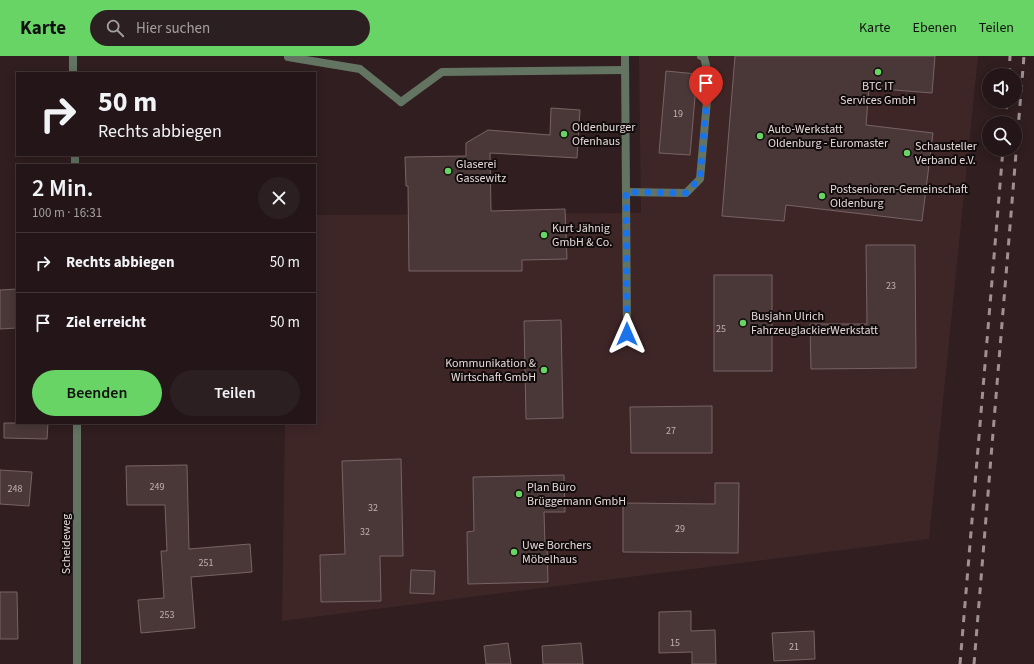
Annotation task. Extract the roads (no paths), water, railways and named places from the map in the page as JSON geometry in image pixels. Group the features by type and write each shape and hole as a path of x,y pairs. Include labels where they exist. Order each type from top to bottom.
{"street":[{"path":"73,56 73,72"},
{"path":"625,56 627,334"},
{"path":"626,192 686,193 700,178 709,78 704,57 701,56"},
{"path":"288,57 360,69 401,102 442,72 625,70"},
{"name":"Scheideweg","path":"77,424 78,664"}],"railway":[{"path":"1009,68 1010,56"},
{"path":"974,664 1024,56"},
{"path":"1006,108 1006,116"},
{"path":"960,664 1002,156"}],"place":[{"name":"BTC IT Services GmbH","path":"878,72"},
{"name":"Oldenburger Ofenhaus","path":"564,134"},
{"name":"Auto-Werkstatt Oldenburg - Euromaster","path":"760,136"},
{"name":"Schausteller Verband e.V.","path":"907,153"},
{"name":"Glaserei Gassewitz","path":"448,171"},
{"name":"Postsenioren-Gemeinschaft Oldenburg","path":"822,196"},
{"name":"Kurt Jähnig GmbH & Co.","path":"544,235"},
{"name":"Busjahn Ulrich FahrzeuglackierWerkstatt","path":"743,323"},
{"name":"Kommunikation & Wirtschaft GmbH","path":"544,370"},
{"name":"Plan Büro Brüggemann GmbH","path":"519,494"},
{"name":"Uwe Borchers Möbelhaus","path":"514,552"}]}
